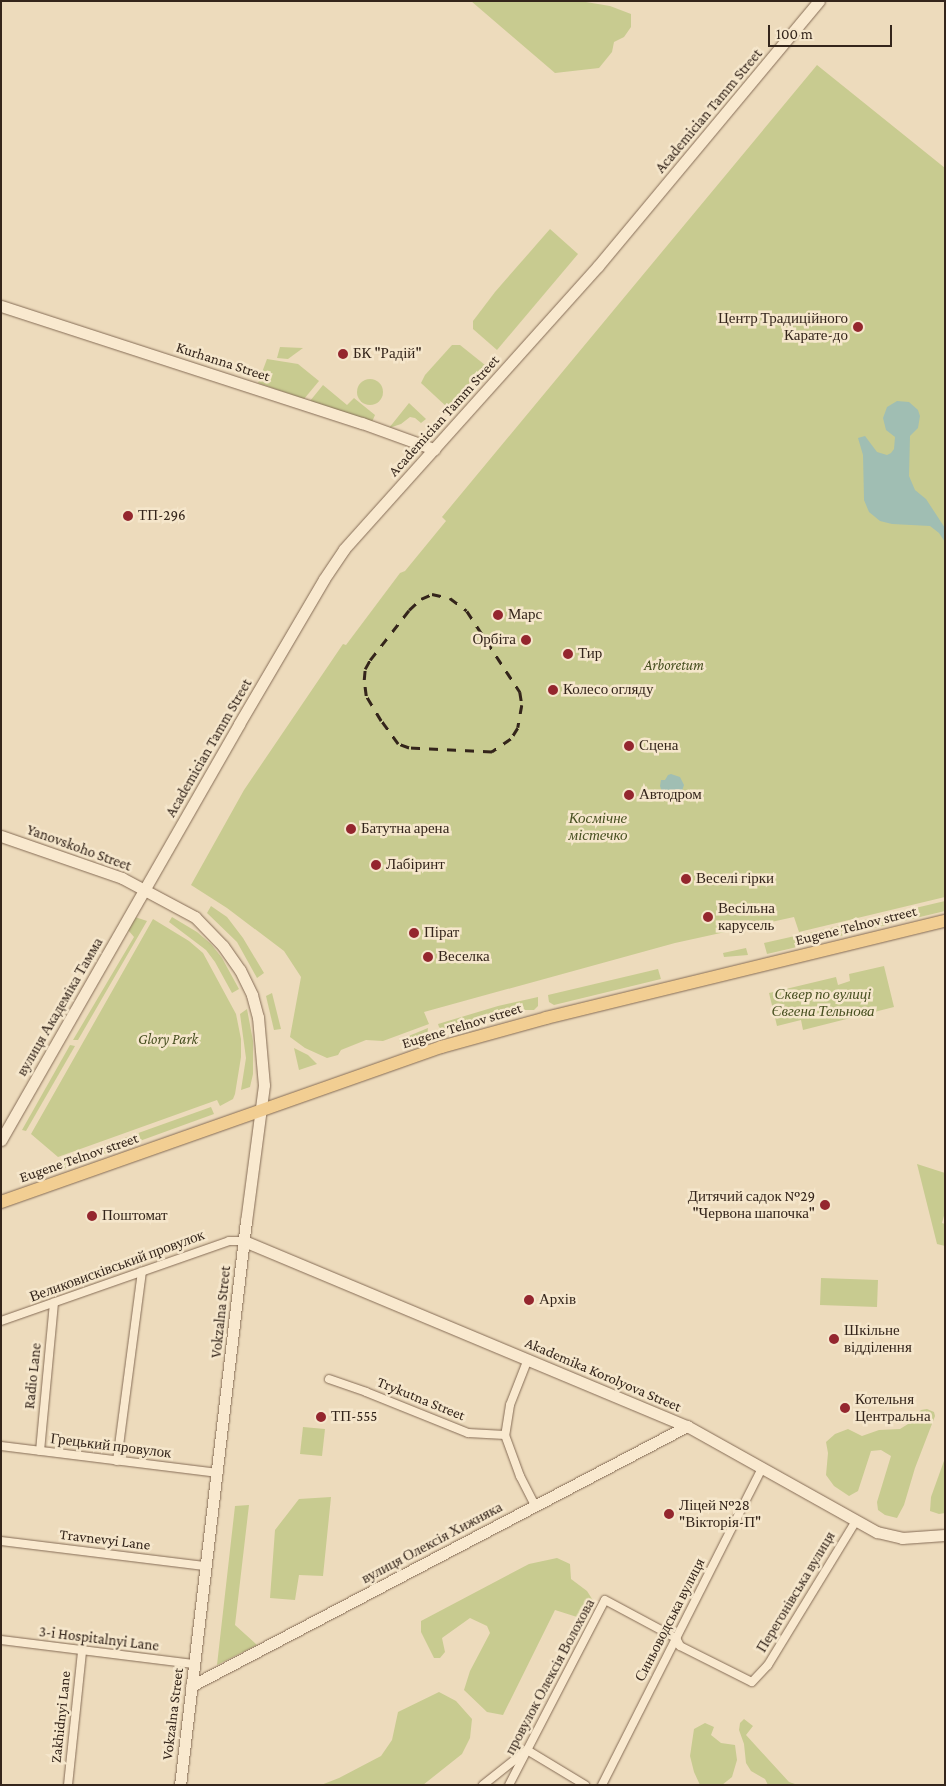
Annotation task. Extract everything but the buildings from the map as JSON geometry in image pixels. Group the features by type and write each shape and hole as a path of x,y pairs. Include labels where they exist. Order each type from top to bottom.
{"main road":[{"name":"Academician Tamm Street","path":"146,890 324,579 344,549 527,347 675,176 820,1"},
{"name":"Kurhanna Street","path":"1,306 335,414 434,449"},
{"name":"Yanovskoho Street","path":"1,836 122,878 146,890"},
{"name":"Vokzalna Street","path":"146,890 196,917 224,946 240,970 252,996 260,1034 264,1085 180,1785"},
{"name":"вулиця Академіка Тамма","path":"1,1140 146,890"},
{"name":"Eugene Telnov street","path":"1,1202 459,1042 546,1018 945,922"},
{"name":"Akademika Korolyova Street","path":"244,1241 688,1426 856,1521 883,1534 902,1538 928,1538 945,1535"},
{"name":"вулиця Олексія Хижняка","path":"191,1686 688,1426"}],"street":[{"name":"Великовисківський провулок","path":"1,1321 229,1241 244,1241"},
{"path":"116,1461 142,1272"},
{"name":"Radio Lane","path":"40,1452 54,1303"},
{"path":"528,1359 510,1405 505,1435 520,1476 535,1506"},
{"name":"Trykutna Street","path":"329,1379 468,1433 505,1435"},
{"name":"Грецький провулок","path":"1,1446 218,1473"},
{"name":"Синьоводська вулиця","path":"602,1785 762,1468"},
{"name":"Перегонівська вулиця","path":"676,1638 680,1646 752,1682 768,1665 856,1521"},
{"name":"Travnevyi Lane","path":"1,1542 206,1566"},
{"name":"провулок Олексія Волохова","path":"509,1785 605,1600 676,1638"},
{"name":"3-i Hospitalnyi Lane","path":"1,1640 82,1652 194,1664"},
{"name":"Zakhidnyi Lane","path":"68,1785 82,1652"},
{"path":"482,1785 527,1750 585,1785"}],"green space":[{"path":"471,1 580,1 610,6 631,14 631,27 624,37 614,42 612,52 599,68 555,73"},
{"name":"Arboretum","path":"817,65 945,168 945,897 799,932 794,917 675,943 424,1012 429,1024 383,1041 366,1040 341,1050 338,1055 327,1058 305,1048 290,1037 301,977 284,951 227,908 191,885 244,790 343,644 346,645 400,573 405,571 446,521 442,517"},
{"path":"550,229 578,254 497,350 473,329 473,321 495,292"},
{"path":"452,345 460,345 485,365 448,408 421,383 425,375"},
{"path":"280,347 303,348 288,359 277,358"},
{"path":"267,359 298,364 319,381 304,399 258,383"},
{"path":"370,379 379,383 383,392 379,401 370,405 361,401 357,392 361,383"},
{"path":"323,385 347,405 354,398 375,415 372,422 310,401"},
{"path":"409,403 426,419 421,423 415,418 410,417 401,424 389,428"},
{"path":"945,901 945,911 807,944 803,941 801,935"},
{"path":"211,906 227,917 243,938 264,973 257,978 237,942 207,913"},
{"path":"135,917 147,921 78,1040 73,1040 134,937 128,930"},
{"path":"172,917 197,932 211,944 222,958 239,989 232,993 206,950 169,922"},
{"name":"Glory Park","path":"153,919 189,941 203,953 236,1014 241,1039 241,1057 235,1094 233,1099 220,1106 217,1100 58,1157 31,1134"},
{"path":"795,936 797,947 767,954 764,943"},
{"path":"746,948 748,955 724,957 723,953"},
{"name":"Сквер по вулиці Євгена Тельнова","path":"884,966 894,1007 803,1030 801,1020 777,1026 769,993 836,977 838,985 850,981 849,974"},
{"path":"658,969 661,979 554,1005 549,1002 548,995"},
{"path":"272,993 281,1029 274,1030 266,996"},
{"path":"538,997 538,1006 534,1010 519,1010 443,1031 438,1024 498,1006"},
{"path":"247,1009 253,1041 253,1074 250,1087 241,1090 246,1058 240,1014"},
{"path":"428,1028 427,1037 401,1044 399,1040"},
{"path":"70,1045 75,1046 26,1131 22,1130"},
{"path":"294,1048 308,1055 317,1064 299,1070"},
{"path":"211,1107 214,1114 24,1183 21,1181 21,1175"},
{"path":"917,1164 945,1173 945,1212 942,1223 945,1224 945,1246 937,1244"},
{"path":"821,1278 878,1280 877,1307 820,1305"},
{"path":"927,1409 934,1412 935,1416 915,1468 904,1505 897,1518 885,1515 878,1510 877,1502 891,1456 881,1450 871,1451 858,1491 849,1496 834,1486 826,1475 828,1453 826,1442 835,1434 848,1429 862,1436 879,1430 900,1429 908,1424 921,1410"},
{"path":"303,1427 325,1429 322,1456 300,1454"},
{"path":"945,1458 945,1513 939,1514 930,1511 931,1497"},
{"path":"331,1497 323,1576 299,1575 295,1600 270,1598 275,1530 299,1499"},
{"path":"249,1505 235,1625 257,1645 217,1665 235,1506"},
{"path":"557,1558 570,1564 571,1579 587,1591 594,1602 587,1613 577,1617 555,1610 503,1715 487,1712 464,1690 470,1671 490,1633 487,1626 470,1618 442,1638 445,1652 440,1658 434,1658 421,1632 421,1621 529,1564"},
{"path":"439,1692 456,1701 472,1719 470,1738 462,1754 423,1785 321,1785 339,1778 381,1756 392,1740 398,1712"},
{"path":"744,1719 753,1726 746,1735 789,1782 798,1785 768,1785 765,1779 751,1771 746,1763 744,1744 739,1730 740,1723"},
{"path":"705,1723 714,1727 711,1735 721,1743 735,1745 737,1760 732,1777 722,1785 700,1785 694,1772 690,1756 694,1729"}],"water":[{"path":"897,401 909,402 918,410 920,416 918,428 910,436 909,476 915,490 926,499 945,528 945,542 939,533 930,526 892,524 880,521 869,512 864,500 863,455 858,438 865,436 877,452 887,455 891,453 894,449 895,437 886,430 883,418 887,407"},
{"path":"671,774 680,777 684,785 681,794 672,798 663,795 660,786 661,780 665,780"}],"railway":[{"path":"432,594 450,598 467,611 520,692 522,705 518,728 511,739 492,752 409,748 398,744 366,696 365,669 370,660 409,610 421,599 432,594"}],"place":[{"name":"Центр Традиційного Карате-до","path":"858,327"},
{"name":"БК \"Радій\"","path":"343,354"},
{"name":"ТП-296","path":"128,516"},
{"name":"Марс","path":"498,615"},
{"name":"Орбіта","path":"526,640"},
{"name":"Тир","path":"568,654"},
{"name":"Колесо огляду","path":"553,690"},
{"name":"Сцена","path":"629,746"},
{"name":"Автодром","path":"629,795"},
{"name":"Батутна арена","path":"351,829"},
{"name":"Лабіринт","path":"376,865"},
{"name":"Веселі гірки","path":"686,879"},
{"name":"Весільна карусель","path":"708,917"},
{"name":"Пірат","path":"414,933"},
{"name":"Веселка","path":"428,957"},
{"name":"Дитячий садок №29 \"Червона шапочка\"","path":"825,1205"},
{"name":"Поштомат","path":"92,1216"},
{"name":"Архів","path":"529,1300"},
{"name":"Шкільне відділення","path":"834,1339"},
{"name":"Котельня Центральна","path":"845,1408"},
{"name":"ТП-555","path":"321,1417"},
{"name":"Ліцей №28 \"Вікторія-П\"","path":"669,1514"}],"park label":[{"name":"Космічне містечко","path":"598,826"}]}
